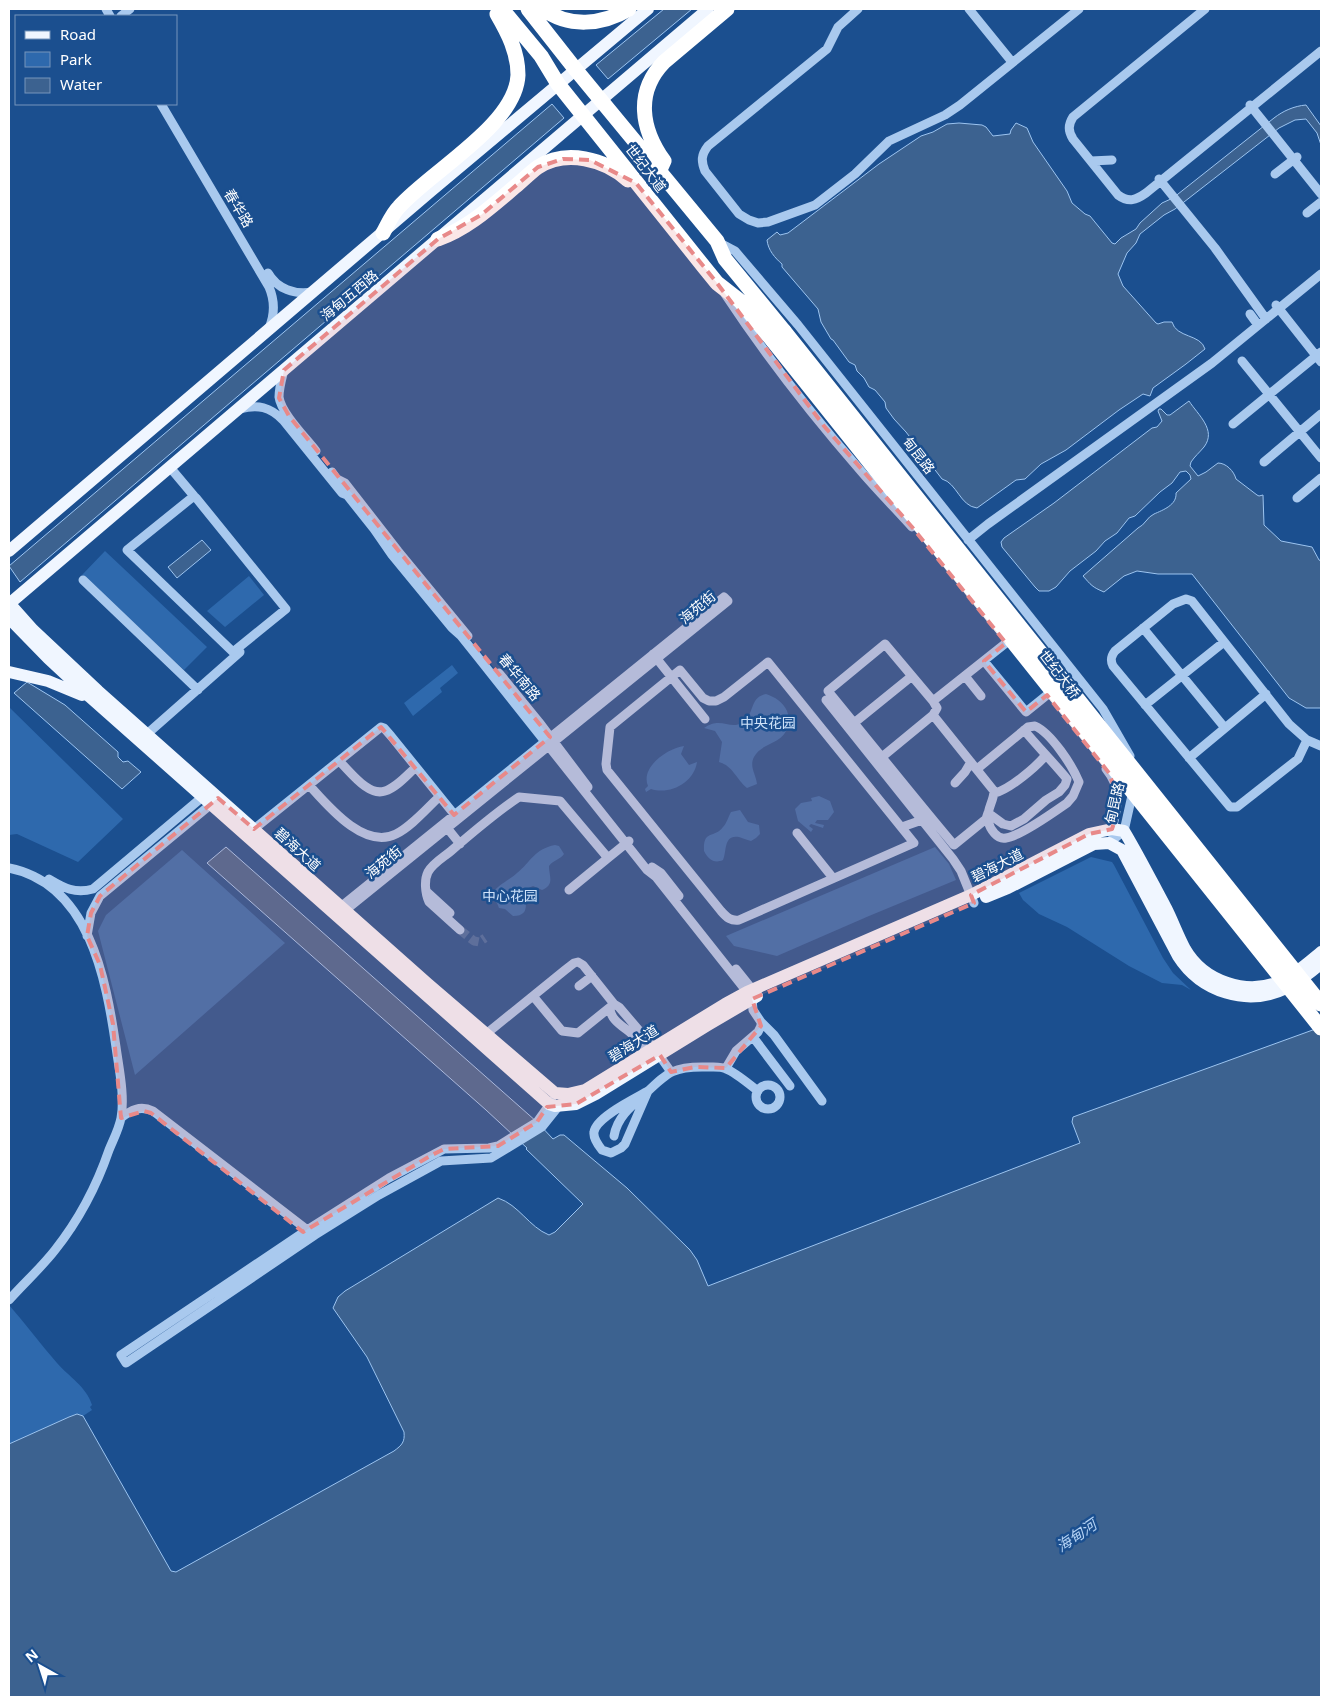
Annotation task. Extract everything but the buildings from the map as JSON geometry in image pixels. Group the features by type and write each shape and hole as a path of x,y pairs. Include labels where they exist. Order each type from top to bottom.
{"highway":[{"path":"383,233 400,205 491,127 510,101 517,81 516,56 510,37 493,9"},
{"name":"世纪大道","path":"502,9 541,56 558,84 717,283 779,336"},
{"name":"世纪大道","path":"528,9 601,101 717,241 725,259 779,336"},
{"path":"543,9 559,18 585,23 610,18 629,9"},
{"path":"659,172 664,161 652,142 645,122 645,97 651,79 664,62 727,9"},
{"path":"438,239 464,227 482,215 538,167 557,160 569,158 590,160 611,168 628,180 636,183"},
{"name":"世纪大桥","path":"779,336 1321,1004"},
{"name":"世纪大桥","path":"779,336 1321,1028"}],"main road":[{"name":"海甸五西路","path":"9,551 648,9"},
{"name":"海甸五西路","path":"9,603 708,9"},
{"name":"碧海大道","path":"9,603 51,647 147,734 210,797 254,829 340,911 555,1093 585,1090 653,1054"},
{"name":"碧海大道","path":"9,618 90,697 210,797 340,911 554,1105 576,1104 596,1094 725,1004 973,899 1008,888 1094,844 1109,843"},
{"path":"9,672 48,681 90,697"},
{"name":"碧海大道","path":"973,899 1089,834 1118,830"},
{"path":"1118,830 1169,915 1185,950 1195,962 1216,979 1250,987 1261,986 1285,979 1321,952"},
{"path":"1109,843 1122,850 1181,961 1198,979 1211,987 1233,995 1248,997 1263,995 1280,991 1294,984 1321,964"}],"street":[{"path":"858,9 838,26 827,49 703,152 702,164 705,171 739,214 748,220 758,223 768,222 815,205 856,174 889,141 953,110 1071,9"},
{"path":"866,9 841,29 834,46 829,52 710,149 707,154 706,163 709,169 742,210 751,217 758,219 767,218 813,202 853,171 885,139 958,102 1079,9"},
{"path":"969,9 1012,60"},
{"path":"973,9 1012,60"},
{"path":"1093,161 1070,133 1069,125 1074,117 1205,9"},
{"path":"1211,9 1075,119 1072,126 1073,133 1118,195 1128,201 1140,197 1321,47"},
{"path":"1253,104 1321,52"},
{"path":"1253,104 1321,194"},
{"name":"春华路","path":"162,105 269,287 274,305 274,314 268,330"},
{"name":"春华路","path":"168,105 271,279 278,286 296,293 315,291"},
{"path":"1275,174 1295,158"},
{"path":"1295,158 1321,186"},
{"path":"1093,161 1112,160"},
{"path":"1160,180 1215,248 1262,320"},
{"path":"1308,213 1321,202"},
{"name":"甸昆路","path":"717,241 735,251 798,325 1103,709 1128,750 1131,759 1134,788 1118,830 1109,843"},
{"path":"947,570 953,558 971,544 988,524 1186,382 1262,320 1321,268"},
{"path":"1278,306 1321,274"},
{"name":"甸昆路","path":"717,283 748,329 824,426 860,471 912,527 1109,773 1114,782 1118,798 1116,817 1118,830"},
{"path":"1233,424 1320,357 1278,306"},
{"path":"1250,314 1262,320"},
{"path":"1242,361 1321,458"},
{"name":"春华南路","path":"284,370 280,398 289,416 337,479 345,483 398,552 540,722 549,742"},
{"name":"春华南路","path":"238,409 256,406 272,410 283,420 342,493 347,495 392,555 549,742 628,842 650,866 661,873 752,994 753,1010 761,1022"},
{"path":"1264,462 1321,414"},
{"path":"170,467 286,609 285,612"},
{"path":"1297,498 1321,478"},
{"path":"194,496 127,550 233,652 285,612"},
{"path":"254,576 285,612"},
{"path":"83,580 198,690"},
{"name":"海苑街","path":"340,911 655,656 724,597 728,601 655,656"},
{"path":"1307,740 1298,758 1238,808 1234,808 1226,804 1145,705 1111,662 1112,655 1173,604 1186,599 1196,605 1285,720 1307,740 1321,746"},
{"path":"147,734 285,612"},
{"path":"1143,628 1224,728"},
{"path":"1145,705 1224,642"},
{"path":"933,701 1006,643"},
{"path":"882,757 933,715 937,708 885,644 828,691 854,723 954,845 986,819 995,793"},
{"path":"655,656 705,719"},
{"path":"984,661 1026,712 1047,695"},
{"path":"768,662 902,827 914,843 739,920 730,919 721,911 607,770 610,727 680,670 703,698 709,701 716,701 768,662"},
{"path":"854,723 912,676"},
{"path":"965,676 981,696"},
{"path":"1189,758 1266,694"},
{"path":"826,700 961,871 973,899"},
{"path":"1076,731 1093,726 1103,709"},
{"path":"933,715 995,793"},
{"path":"954,782 974,765 1024,730 1031,726 1042,730 1070,765 1078,779 1078,784 1068,803 1026,829 1006,838 1001,838 994,832 988,822 988,813"},
{"path":"254,829 378,729 383,727 456,817"},
{"path":"988,813 1003,824 1011,826 1024,819 1046,800 1059,792 1065,785 1067,779 1024,730"},
{"path":"995,793 1004,790 1046,755"},
{"path":"339,760 369,790 377,793 386,791 416,767"},
{"path":"309,785 336,814 362,834 371,837 388,837 397,834 439,797"},
{"path":"9,862 31,868 67,889 78,892 93,889 210,797"},
{"path":"87,936 92,912 100,896 210,797"},
{"path":"460,930 429,902 426,891 428,872 434,864 519,797 560,801 608,858"},
{"path":"902,827 922,820"},
{"path":"445,826 460,844"},
{"path":"797,833 833,878"},
{"path":"569,890 628,842"},
{"path":"9,868 36,876 54,889 68,905 87,936 100,965 113,1024 120,1081 121,1118 96,1182 71,1227 55,1250 9,1300"},
{"path":"426,891 450,913"},
{"path":"486,1034 576,962 580,962 614,1004"},
{"path":"579,986 592,976"},
{"path":"533,996 562,1031 578,1033 614,1004"},
{"path":"614,1004 610,1008 610,1013 622,1028 630,1028 670,1072"},
{"path":"726,1068 736,1052 761,1026 761,1022"},
{"path":"761,1022 774,1035 822,1101"},
{"path":"752,1037 790,1086"},
{"path":"614,1136 615,1129 626,1112 656,1082 670,1072 695,1067 726,1068 758,1091"},
{"path":"648,1091 627,1139 621,1148 611,1153 602,1150 595,1137 596,1127 622,1105 648,1091"},
{"path":"309,1234 126,1363 121,1355 309,1234 441,1161 491,1158 510,1142 542,1127 544,1120 563,1093"},
{"path":"121,1118 131,1111 140,1108 153,1110 309,1234"}],"highlighted area":[{"path":"563,159 590,160 636,183 717,283 824,426 912,527 1006,643 984,661 1026,712 1047,695 1109,773 1118,798 1116,817 1112,829 1089,834 971,895 974,903 752,999 761,1026 726,1068 695,1067 671,1072 660,1055 576,1104 547,1107 537,1122 498,1146 444,1149 303,1232 151,1113 144,1111 121,1118 113,1024 100,965 87,936 91,913 100,896 218,798 254,829 381,727 454,815 550,737 289,416 279,398 282,377 284,370 438,239 481,215 538,167"}],"green space":[{"path":"105,551 207,647 184,670 82,575"},
{"path":"249,576 264,595 225,627 207,611"},
{"path":"452,665 458,673 440,688 442,692 413,716 404,703"},
{"name":"中央花园","path":"766,694 783,705 787,711 788,726 782,737 762,748 754,757 752,767 757,784 747,788 728,766 719,762 722,742 715,731 704,728 715,723 737,725 742,723 749,716 754,702"},
{"path":"9,707 123,819 78,862 17,834 9,835"},
{"path":"684,746 681,754 689,765 697,762 691,776 680,786 673,789 651,789 646,792 648,772 652,766 670,750"},
{"path":"819,796 830,801 834,812 828,820 817,820 815,823 824,825 823,828 811,824 809,826 813,829 811,832 798,821 795,809 801,803 812,801 811,798"},
{"path":"740,810 748,822 759,825 760,834 751,841 739,837 730,838 726,844 723,860 712,860 704,851 705,840 707,837 720,831 726,824 731,812"},
{"name":"中心花园","path":"555,845 559,846 564,854 549,866 549,885 542,890 533,886 527,889 525,894 525,910 519,915 513,916 505,909 499,908 497,903 490,897 496,889 522,869 537,853"},
{"path":"935,847 949,864 956,880 777,956 734,946 726,936"},
{"path":"182,850 285,943 135,1075 98,931 106,915"},
{"path":"1091,857 1112,862 1163,958 1173,973 1191,990 1182,985 1162,983 1129,966 1067,927 1039,914 1023,900 1019,893"},
{"path":"9,1305 57,1363 86,1392 92,1405 90,1407 92,1410 83,1416 77,1414 69,1417 9,1444"}],"water":[{"path":"664,9 692,9 608,79 596,65"},
{"path":"552,104 564,118 20,582 9,566"},
{"path":"1306,105 1321,126 1321,145 1317,133 1306,119 1295,120 1279,128 1140,234 1136,243 1127,253 1118,274 1123,286 1156,323 1172,322 1178,331 1199,341 1205,349 1153,388 1150,396 1143,394 1066,450 1041,464 1025,479 1016,480 977,508 966,503 947,481 942,479 894,419 886,408 885,402 875,390 869,387 857,371 855,365 849,362 831,339 821,322 818,309 772,254 768,244 767,240 777,232 780,235 788,233 879,164 921,136 947,124 959,123 982,125 993,136 1010,134 1016,123 1027,128 1033,142 1067,191 1072,203 1090,216 1112,243 1115,244 1136,229 1162,203 1173,198 1277,115"},
{"path":"1189,401 1205,423 1208,435 1204,447 1191,462 1190,466 1198,476 1218,463 1227,466 1236,479 1257,495 1263,495 1264,525 1281,541 1312,547 1321,561 1321,708 1306,708 1289,698 1192,574 1158,574 1137,571 1124,576 1104,592 1092,586 1083,576 1152,515 1172,504 1176,493 1191,479 1186,471 1180,472 1172,483 1135,516 1129,518 1117,533 1105,541 1096,551 1070,571 1056,587 1049,591 1039,591 1002,547 1001,542 1004,538 1054,503 1152,428 1157,427 1162,421 1159,409 1170,415"},
{"path":"202,540 211,550 177,578 168,567"},
{"path":"27,682 65,705 118,752 118,757 123,762 128,761 141,772 122,789 14,693"},
{"name":"海甸河","path":"226,847 537,1122 553,1139 564,1135 627,1188 690,1250 697,1260 708,1286 1080,1143 1072,1122 1073,1117 1321,1027 1321,1697 9,1697 9,1444 69,1417 77,1414 83,1416 171,1571 176,1572 394,1451 402,1443 404,1432 367,1357 333,1308 338,1297 498,1198 512,1206 536,1227 549,1235 555,1232 583,1204 486,1110 207,863"}],"tunnel":[{"path":"460,930 474,941 479,942 485,938"}]}
